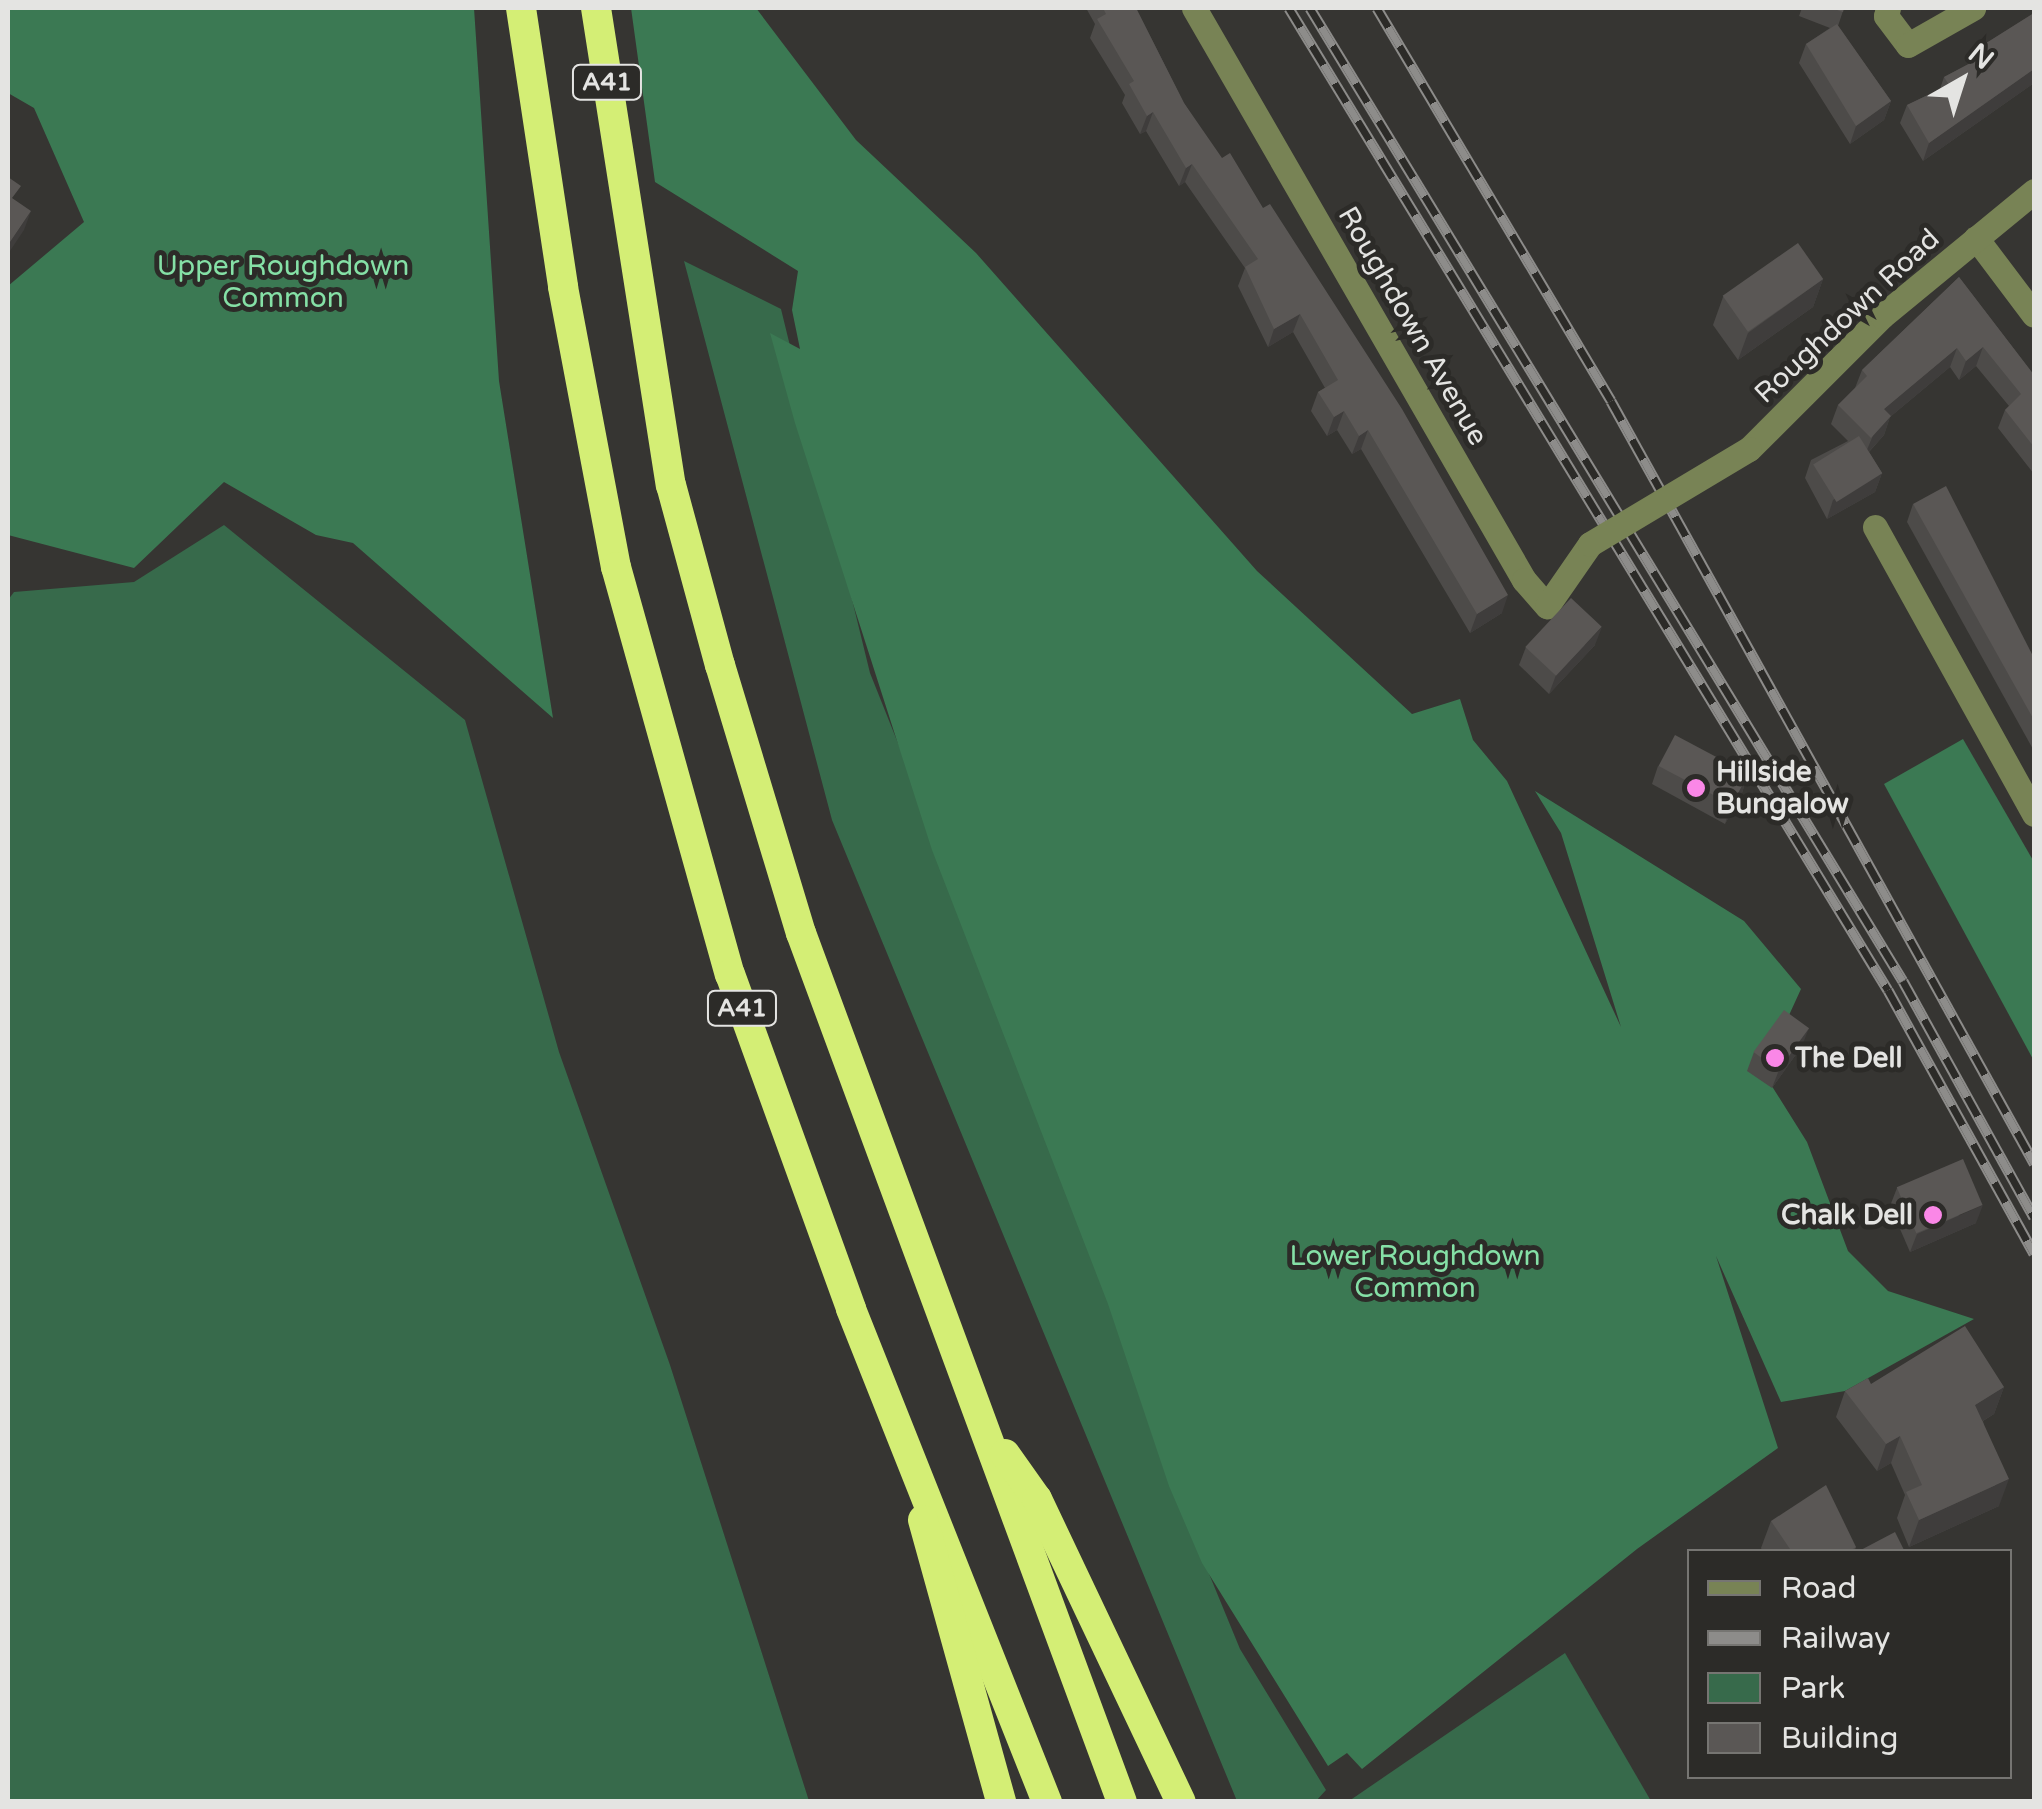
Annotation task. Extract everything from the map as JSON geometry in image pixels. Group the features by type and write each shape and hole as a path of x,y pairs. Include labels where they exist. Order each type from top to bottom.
{"highway":[{"name":"A41","path":"521,8 562,287 621,586 730,974 1047,1802"},
{"name":"A41","path":"596,8 672,486 720,666 800,934 1122,1802"},
{"path":"980,1418 1037,1500 1181,1802"},
{"path":"911,1454 932,1568 1001,1802"}],"street":[{"name":"Roughdown Avenue","path":"1194,8 1524,580 1547,606 1590,544"},
{"path":"1888,8 1886,16 1908,44 1973,8"},
{"name":"Roughdown Road","path":"1590,544 1749,449 1882,316 2034,190"},
{"path":"1976,238 2034,316"},
{"path":"1875,527 2034,814"}],"green space":[{"name":"Upper Roughdown Common","path":"8,8 474,8 499,381 553,718 353,543 316,535 224,482 134,568 8,535 8,286 84,222 34,108 8,93"},
{"name":"Lower Roughdown Common","path":"631,8 756,8 856,140 976,253 1257,571 1412,714 1460,699 1473,740 1507,781 1621,1027 1561,833 1535,791 1744,921 1801,989 1763,1072 1807,1142 1848,1251 1888,1291 1974,1319 1845,1391 1781,1402 1716,1256 1778,1448 1637,1549 1362,1769 1347,1753 1328,1766 1202,1563 1169,1486 1108,1304 932,850 795,423 770,333 800,349 792,310 798,271 655,182"},
{"path":"684,261 781,309 870,673 1040,1099 1177,1496 1240,1649 1326,1790 1316,1801 1237,1801 832,820"},
{"path":"224,525 465,720 559,1052 670,1365 809,1801 8,1801 8,600 14,592 134,582"},
{"path":"1963,739 2034,862 2034,1061 1884,784"},
{"path":"1565,1653 1651,1801 1349,1801"}],"building":[{"path":"1103,8 1136,8 1184,103 1222,158 1230,153 1263,208 1270,204 1402,409 1508,595 1477,614 1368,430 1359,436 1344,411 1334,417 1318,392 1338,380 1300,314 1274,329 1245,267 1258,259 1192,164 1186,168 1153,112 1147,116 1129,84 1134,81 1097,19 1106,14"},
{"path":"2034,13 2034,69 1929,143 1907,105 1949,85 1944,77 1984,56 1980,47"},
{"path":"1837,24 1891,101 1856,126 1806,44"},
{"path":"8,177 21,186 12,198 31,211 8,245"},
{"path":"1798,243 1823,279 1748,332 1723,296"},
{"path":"1959,277 2034,375 2034,447 2005,410 2021,394 1983,347 1966,361 1957,348 1884,409 1891,416 1871,438 1838,405 1867,376 1862,370"},
{"path":"1859,436 1882,473 1837,502 1813,465"},
{"path":"1946,486 2034,658 2034,720 1913,504"},
{"path":"1571,598 1602,627 1556,676 1525,647"},
{"path":"1675,735 1748,774 1732,805 1659,766"},
{"path":"1784,1010 1809,1028 1779,1070 1753,1052"},
{"path":"1963,1159 1983,1205 1916,1233 1897,1187"},
{"path":"1965,1326 2004,1387 1975,1405 2009,1479 1919,1520 1906,1492 1922,1485 1900,1436 1886,1444 1845,1391 1868,1378 1871,1384"},
{"path":"1826,1485 1856,1547 1790,1549 1771,1521"},
{"path":"1895,1532 1904,1549 1863,1549"}],"railway":[{"path":"1289,8 1888,990 2034,1253"},
{"path":"1310,8 1903,981 2034,1217"},
{"path":"1377,8 1611,401 2034,1163"}],"place":[{"name":"Hillside Bungalow","path":"1696,788"},
{"name":"The Dell","path":"1775,1058"},
{"name":"Chalk Dell","path":"1933,1215"}]}
